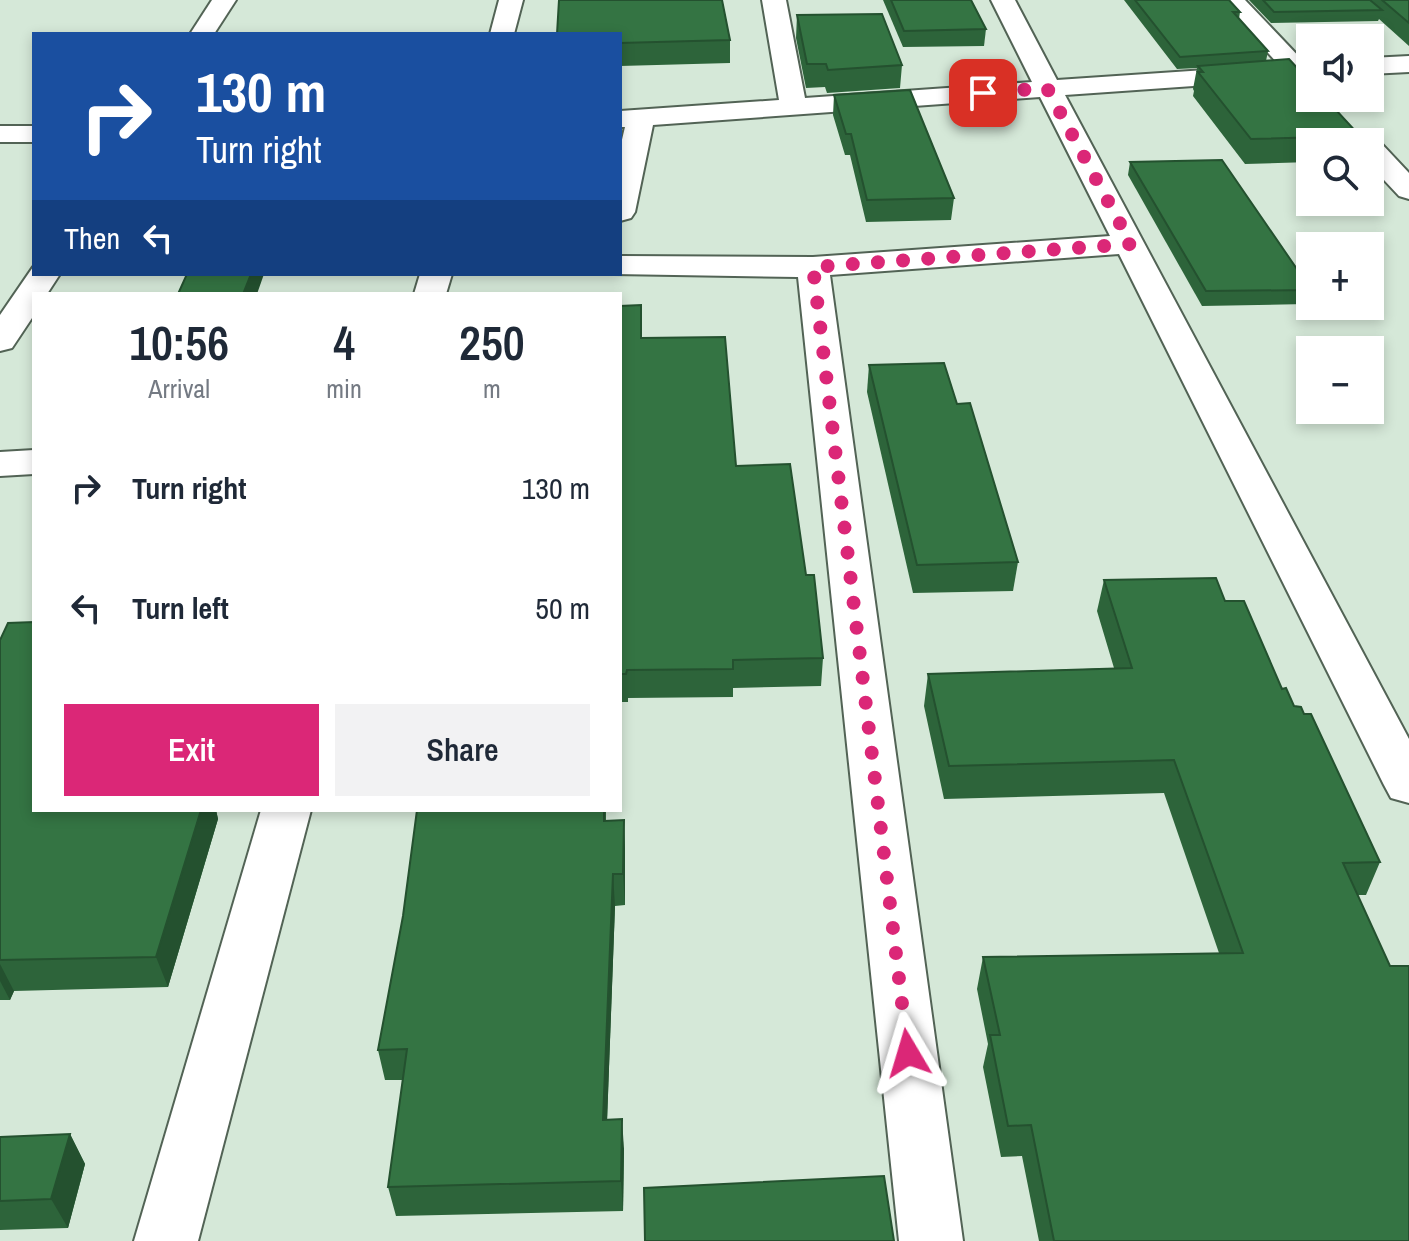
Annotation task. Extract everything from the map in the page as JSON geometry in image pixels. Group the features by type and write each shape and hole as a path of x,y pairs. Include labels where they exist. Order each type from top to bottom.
{"street":[{"path":"203,32 224,0"},
{"path":"503,32 511,0"},
{"path":"774,0 793,106"},
{"path":"1003,0 1409,785"},
{"path":"1232,0 1296,65"},
{"path":"1384,65 1409,64"},
{"path":"622,193 630,118 1047,88 1296,76"},
{"path":"0,134 32,134"},
{"path":"1384,163 1409,190"},
{"path":"622,266 813,267 1131,244"},
{"path":"813,267 931,1241"},
{"path":"0,341 32,292"},
{"path":"0,464 32,462"},
{"path":"166,1241 285,812"}],"building":[{"path":"559,0 722,0 730,40 622,43 622,32 557,32"},
{"path":"891,0 971,0 986,29 904,31"},
{"path":"1135,0 1229,0 1240,12 1233,12 1268,51 1180,57"},
{"path":"1263,0 1370,0 1382,10 1274,12"},
{"path":"1382,0 1409,0 1409,23"},
{"path":"882,14 902,65 828,70 826,64 807,64 797,15"},
{"path":"1289,59 1296,67 1296,112 1338,112 1353,128 1296,128 1296,138 1251,139 1198,72 1203,72 1198,66"},
{"path":"910,90 954,198 867,200 851,134 846,134 834,95"},
{"path":"1222,160 1296,268 1296,290 1206,291 1130,162"},
{"path":"186,276 250,276 244,292 179,292"},
{"path":"641,305 641,338 725,337 736,466 790,464 806,575 814,575 823,658 733,660 733,669 627,670 626,674 622,674 622,306"},
{"path":"944,363 957,404 970,403 1018,562 917,565 869,365"},
{"path":"1216,578 1225,601 1244,601 1282,689 1286,688 1294,706 1301,707 1304,714 1311,714 1380,862 1343,863 1390,966 1409,966 1409,1241 1054,1241 1031,1125 1008,1126 990,1035 1000,1035 983,957 1243,953 1174,760 949,766 928,674 1132,668 1104,580"},
{"path":"32,622 32,812 200,812 156,957 0,960 0,640 8,623"},
{"path":"417,812 604,812 604,821 624,820 623,874 613,874 603,1120 622,1119 621,1181 388,1187 407,1049 378,1050 403,916"},
{"path":"70,1134 51,1199 0,1201 0,1137"},
{"path":"884,1176 894,1241 645,1241 644,1188"}],"route":[{"path":"908,1053 813,267 1131,244 1047,88 983,93"}]}
